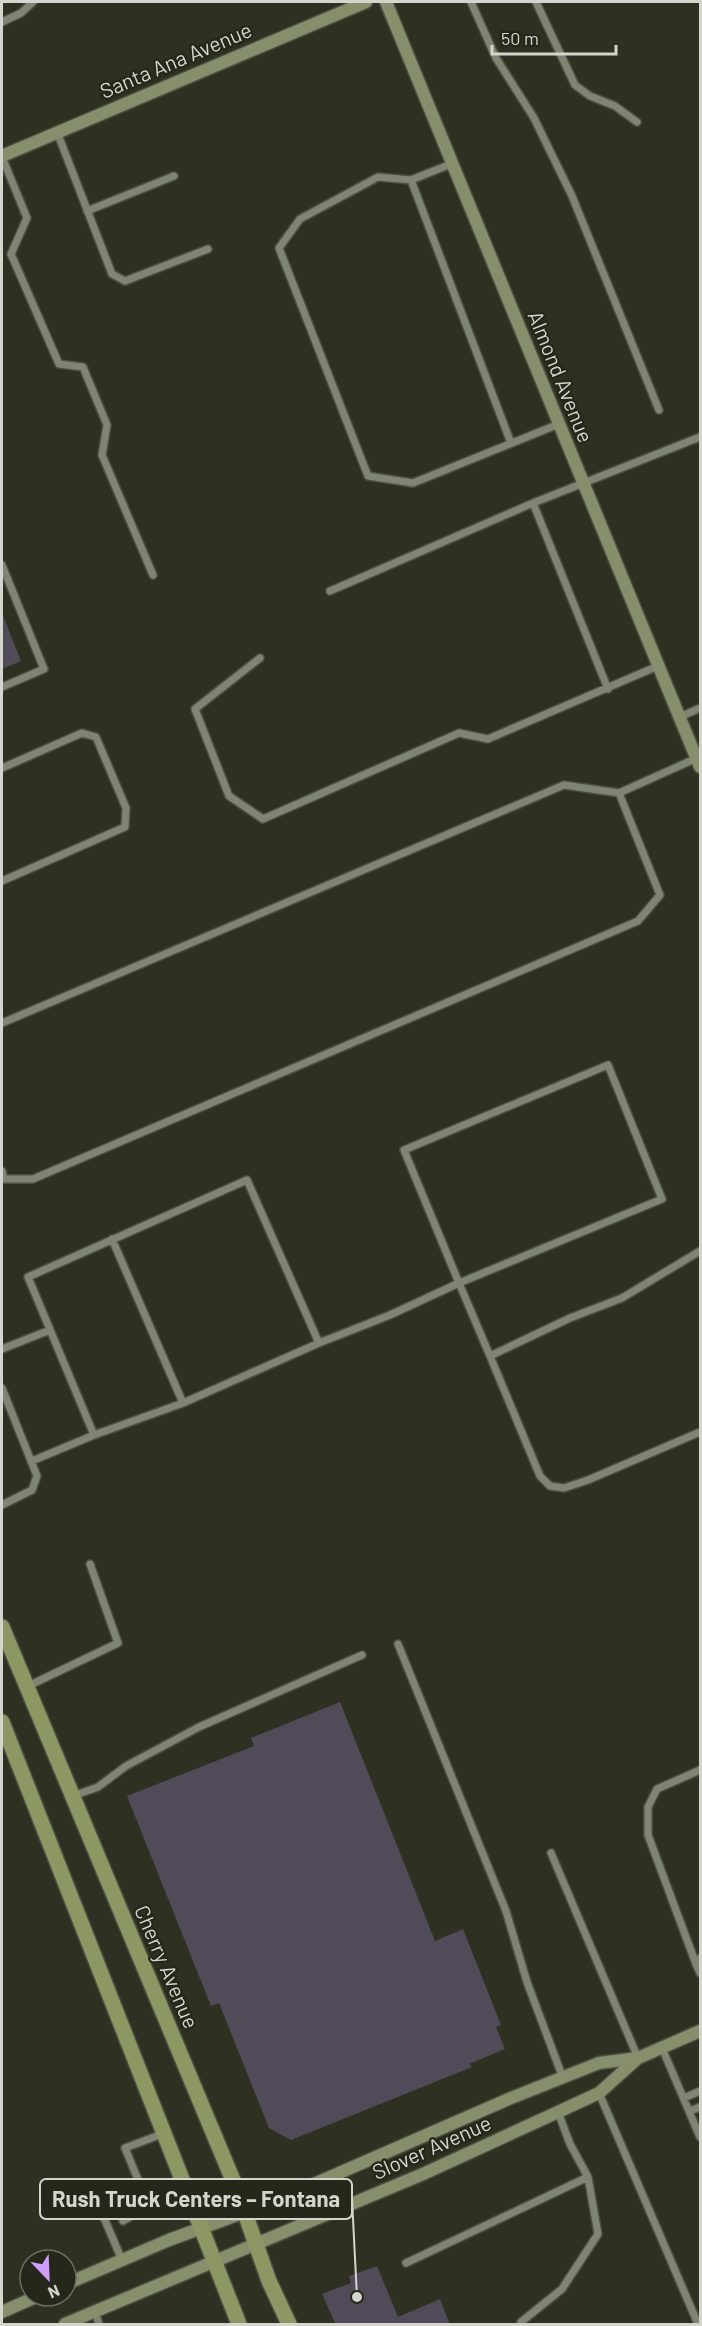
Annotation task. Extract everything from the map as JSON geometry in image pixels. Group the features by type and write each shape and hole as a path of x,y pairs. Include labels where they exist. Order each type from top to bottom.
{"main road":[{"name":"Santa Ana Avenue","path":"2,157 366,2"},
{"name":"Almond Avenue","path":"386,2 699,763"},
{"name":"Cherry Avenue","path":"2,1627 245,2213 289,2325"},
{"path":"2,1722 7,1752 239,2325"},
{"name":"Slover Avenue","path":"78,2279 245,2213 598,2063 638,2058 700,2031"},
{"name":"Slover Avenue","path":"65,2325 97,2318 213,2261 423,2174 600,2093 638,2058"},
{"path":"2,2309 18,2303"}],"lane":[{"path":"2,22 21,13 33,2"},
{"path":"471,2 496,58 534,118 572,196 659,411"},
{"path":"536,2 575,85 590,96 615,106 637,122"},
{"path":"57,132 112,274 124,281 208,249"},
{"path":"2,157 27,219 11,255 59,364 83,367 107,425 102,455 153,575"},
{"path":"451,164 411,180 378,177 300,219 279,248 368,476 413,483 558,424"},
{"path":"87,211 174,176"},
{"path":"411,180 511,443"},
{"path":"330,591 533,503 700,437"},
{"path":"533,503 608,689"},
{"path":"2,565 44,669 2,687"},
{"path":"260,658 195,709 229,796 263,819 459,733 488,739 658,666"},
{"path":"680,717 700,708"},
{"path":"2,768 82,733 96,736 126,808 125,827 2,881"},
{"path":"2,1023 564,785 619,793 699,763"},
{"path":"2,1171 4,1179 33,1179 638,921 660,895 619,793"},
{"path":"32,1461 94,1435 183,1403 319,1343 390,1315 459,1283 662,1199 608,1065 404,1150 459,1283 540,1476 550,1486 564,1488 588,1480 700,1432"},
{"path":"94,1435 28,1277 247,1180 319,1343"},
{"path":"112,1239 183,1403"},
{"path":"490,1356 570,1318 622,1298 700,1251"},
{"path":"2,1349 50,1330"},
{"path":"2,1388 38,1476 32,1490 2,1506"},
{"path":"26,1687 118,1643 90,1564"},
{"path":"398,1644 506,1911 526,1982 562,2078"},
{"path":"73,1796 98,1786 126,1766 199,1727 362,1655"},
{"path":"700,1770 657,1789 648,1807 648,1834 698,1961 700,1973"},
{"path":"551,1853 638,2058"},
{"path":"662,2048 690,2112 698,2123 700,2136"},
{"path":"684,2098 700,2091"},
{"path":"600,2093 698,2325"},
{"path":"690,2112 700,2107"},
{"path":"522,2325 521,2322 562,2289 598,2234 588,2177 570,2144 558,2112"},
{"path":"133,2196 140,2182 125,2148 162,2134"},
{"path":"406,2263 588,2177"},
{"path":"98,2204 122,2260"},
{"path":"121,2213 123,2221"},
{"path":"108,2227 130,2217"}],"building":[{"path":"2,613 21,661 2,669"},
{"path":"340,1702 435,1941 463,1929 501,2025 496,2027 505,2049 469,2064 472,2067 291,2140 269,2128 219,2003 211,2006 127,1796 254,1746 251,1738"},
{"path":"377,2266 398,2317 440,2299 450,2325 336,2325 322,2294 351,2283 349,2276"}],"place":[{"name":"Rush Truck Centers – Fontana","path":"357,2297"}]}
